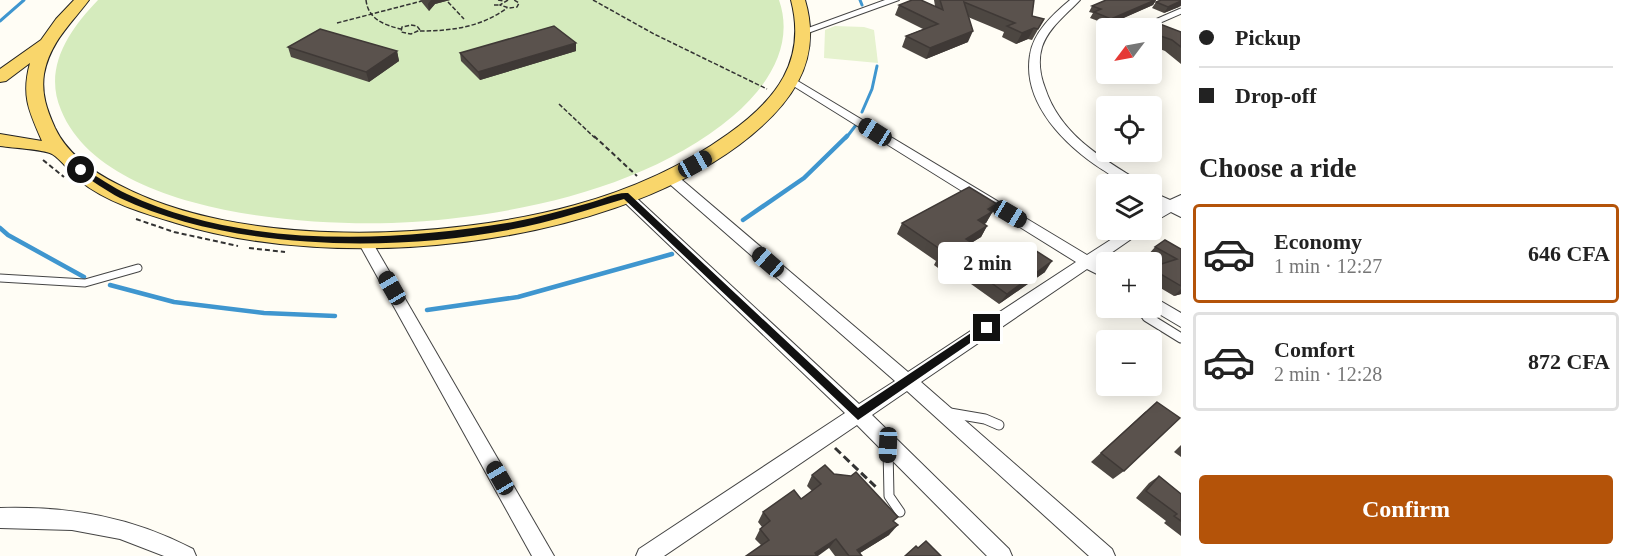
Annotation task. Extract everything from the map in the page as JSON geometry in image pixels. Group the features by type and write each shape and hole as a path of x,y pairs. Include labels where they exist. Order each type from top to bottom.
{"main road":[{"path":"82,0 63,19 46,44 37,65 34,95 43,126 58,149 81,170 111,190 136,202 179,217 266,234 364,240 424,237 502,228 575,211 670,177 729,143 756,122 786,88 801,58 805,32 798,0"},
{"path":"0,77 46,44"},
{"path":"0,140 58,149"}],"street":[{"path":"805,32 894,0"},
{"path":"1076,0 1048,27 1035,54 1043,99 1058,126 1078,145 1120,174"},
{"path":"786,88 1096,268"},
{"path":"670,177 942,411 1106,556"},
{"path":"625,195 858,414 1002,556"},
{"path":"1162,200 1177,206"},
{"path":"1162,213 1177,206"},
{"path":"364,240 544,556"},
{"path":"646,556 1120,240"},
{"path":"1162,309 1181,321"},
{"path":"0,518 64,520 113,528 162,542 186,556"}],"lane":[{"path":"1162,19 1181,11"},
{"path":"0,278 85,283 138,268"},
{"path":"1149,318 1181,338"},
{"path":"942,411 985,419 999,425"},
{"path":"888,445 887,484 889,496 897,508"}],"path":[{"path":"366,0 366,7 370,15 408,34 472,26 493,18 507,8 519,5 514,0"},
{"path":"498,0 508,0"},
{"path":"593,0 654,34 786,88"},
{"path":"500,5 504,1"},
{"path":"337,23 422,2"},
{"path":"448,2 465,19"},
{"path":"494,5 507,8"},
{"path":"401,29 413,21"},
{"path":"418,26 422,22"},
{"path":"409,25 418,26"},
{"path":"418,26 420,31"},
{"path":"559,104 648,186"},
{"path":"36,157 70,182"},
{"path":"130,216 174,232 220,244 285,252"},
{"path":"824,437 897,508"}],"green space":[{"path":"98,0 779,0 783,17 783,33 775,64 767,79 733,116 699,141 662,162 623,179 538,204 453,218 412,222 322,222 270,217 216,208 165,194 120,173 84,145 61,110 56,94 55,79 62,50 69,37"},
{"path":"835,26 864,27 874,30 878,63 824,58 825,30"}],"building":[{"path":"912,0 921,0 943,10 940,0 1034,0 1032,16 1044,19 1038,29 1034,28 1022,33 1007,26 1015,23 964,2 973,31 930,48 906,36 938,24 899,5"},
{"path":"1106,0 1155,0 1113,18 1094,12 1101,9 1092,6"},
{"path":"1181,1 1168,7 1156,2"},
{"path":"1162,25 1181,32 1181,47 1162,36"},
{"path":"554,26 576,43 478,72 460,53"},
{"path":"320,29 397,51 366,72 288,47"},
{"path":"969,187 997,204 988,209 992,212 978,220 987,226 966,239 1007,266 1033,249 1052,261 1007,294 970,268 964,272 940,254 944,252 902,223"},
{"path":"1165,240 1181,249 1181,286 1162,275 1162,264 1177,259 1155,247"},
{"path":"1157,402 1180,418 1124,471 1101,453"},
{"path":"825,465 834,474 851,476 856,472 898,517 893,521 898,525 857,550 862,556 849,556 836,539 815,553 817,556 746,556 769,540 760,529 770,521 763,512 794,490 801,499 821,484 812,475"},
{"path":"1159,476 1181,494 1181,521 1174,516 1177,514 1146,491"},
{"path":"926,541 941,556 905,556 916,546 918,548"}],"waterway":[{"path":"0,21 24,0"},
{"path":"860,0 862,5"},
{"path":"862,112 872,89 877,66"},
{"path":"846,138 856,125"},
{"path":"743,220 804,178 847,136"},
{"path":"0,228 8,235 84,277"},
{"path":"427,310 518,297 672,254"},
{"path":"110,285 174,302 264,313 335,316"}],"route":[{"path":"81,170 123,196 179,217 247,232 285,237 344,240 384,240 464,234 502,228 575,211 625,195 858,414 987,328"}]}
